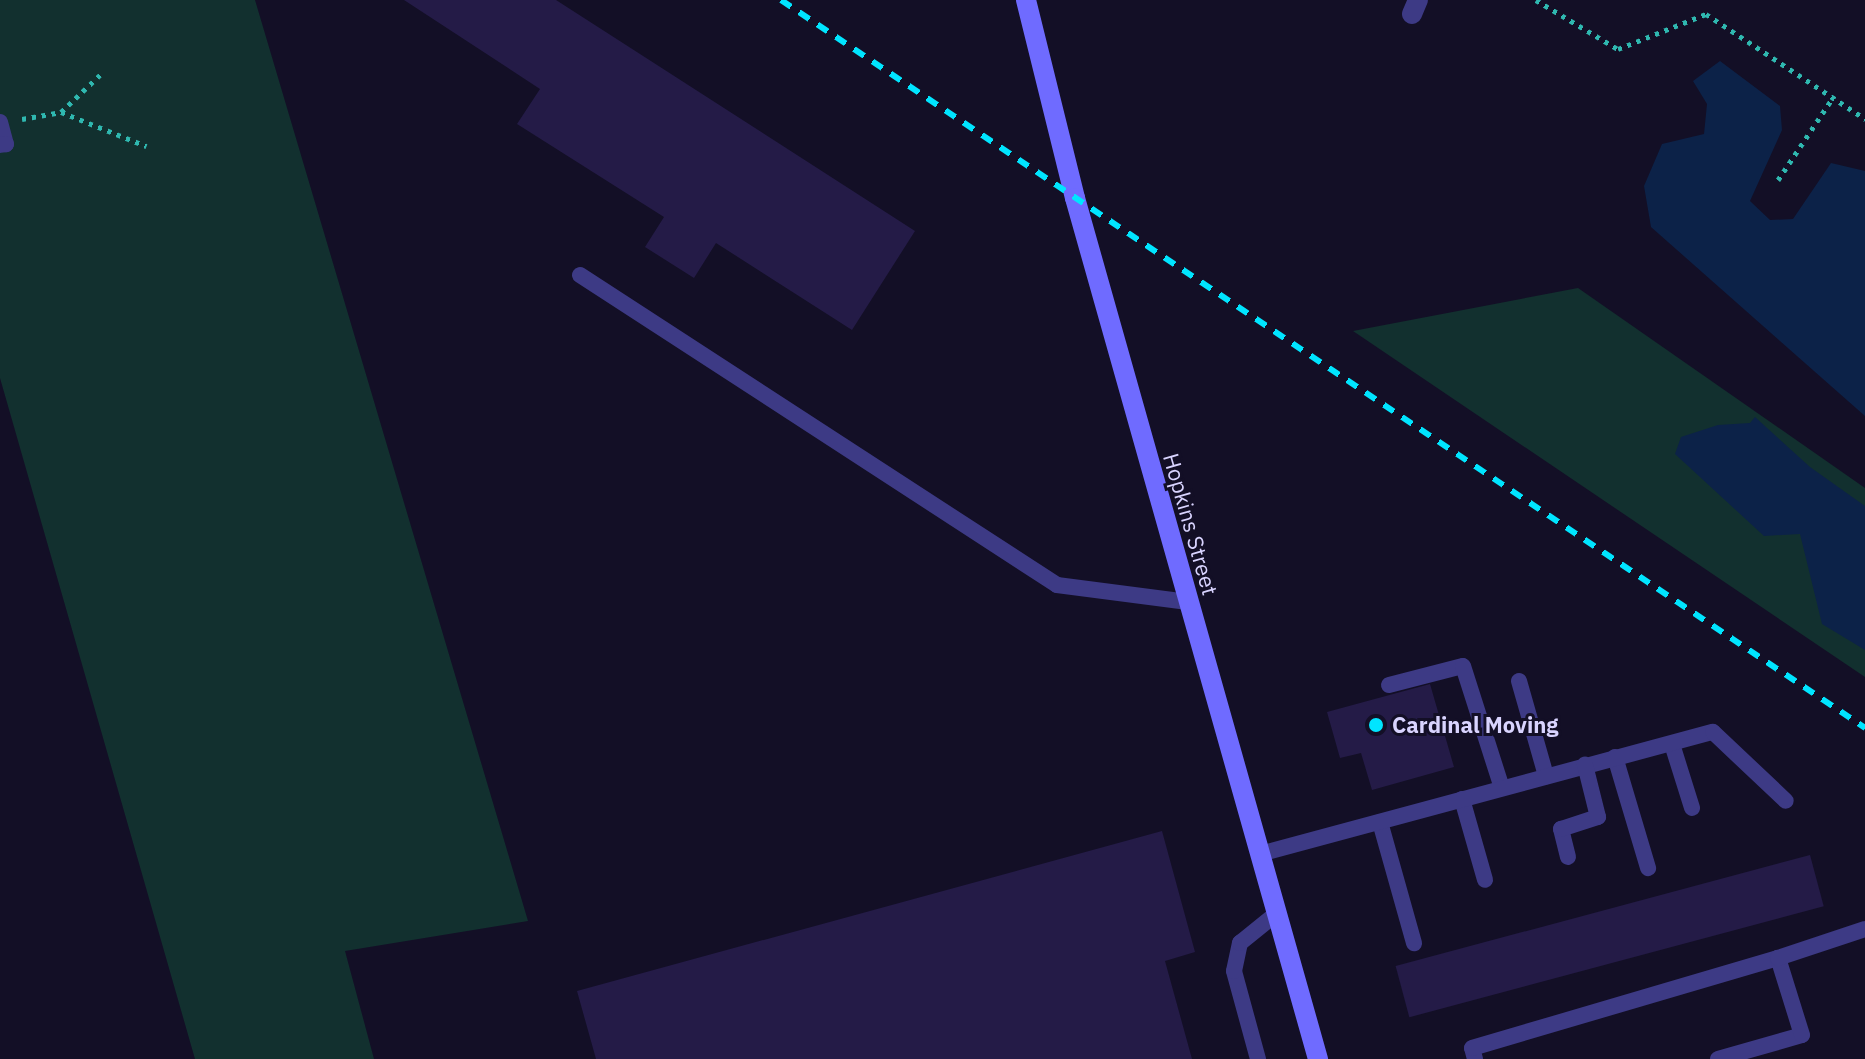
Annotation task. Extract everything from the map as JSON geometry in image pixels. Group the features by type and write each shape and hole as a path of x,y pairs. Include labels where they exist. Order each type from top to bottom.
{"main road":[{"name":"Hopkins Street","path":"1026,0 1188,602 1318,1059"}],"lane":[{"path":"0,123 6,144 0,145"},
{"path":"580,275 1057,585 1188,602"},
{"path":"1389,685 1463,666 1502,788"},
{"path":"1519,681 1546,776"},
{"path":"1260,854 1713,732 1786,801"},
{"path":"1672,744 1692,808"},
{"path":"1615,757 1648,868"},
{"path":"1568,857 1561,829 1598,817 1585,765"},
{"path":"1462,799 1485,880"},
{"path":"1380,822 1414,943"},
{"path":"1258,1059 1234,971 1240,943 1277,913"},
{"path":"1475,1059 1472,1048 1778,958 1865,929"},
{"path":"1718,1059 1802,1035 1778,958"}],"path":[{"path":"1536,0 1618,49 1706,14 1865,119"},
{"path":"61,112 102,73"},
{"path":"1778,180 1834,96"},
{"path":"0,123 61,112 146,146"}],"green space":[{"path":"0,0 255,0 528,921 345,951 374,1059 195,1059 0,378"},
{"path":"1578,288 1865,488 1865,677 1353,331"}],"water":[{"path":"1720,61 1780,106 1782,130 1750,201 1770,220 1793,219 1831,163 1865,171 1865,416 1651,227 1644,186 1662,144 1704,134 1707,104 1693,81"},
{"path":"1755,417 1810,467 1865,506 1865,650 1822,624 1800,534 1764,536 1675,454 1681,437 1718,425 1750,423"}],"building":[{"path":"404,0 556,0 915,231 852,330 716,243 694,278 645,247 664,217 517,124 540,89"},
{"path":"1430,684 1454,767 1372,790 1361,753 1340,758 1327,712"},
{"path":"1162,831 1195,952 1165,961 1192,1059 596,1059 577,991"},
{"path":"1810,855 1824,906 1409,1017 1396,966"}],"railway":[{"path":"781,0 1865,728"}],"place":[{"name":"Cardinal Moving","path":"1376,725"}]}
